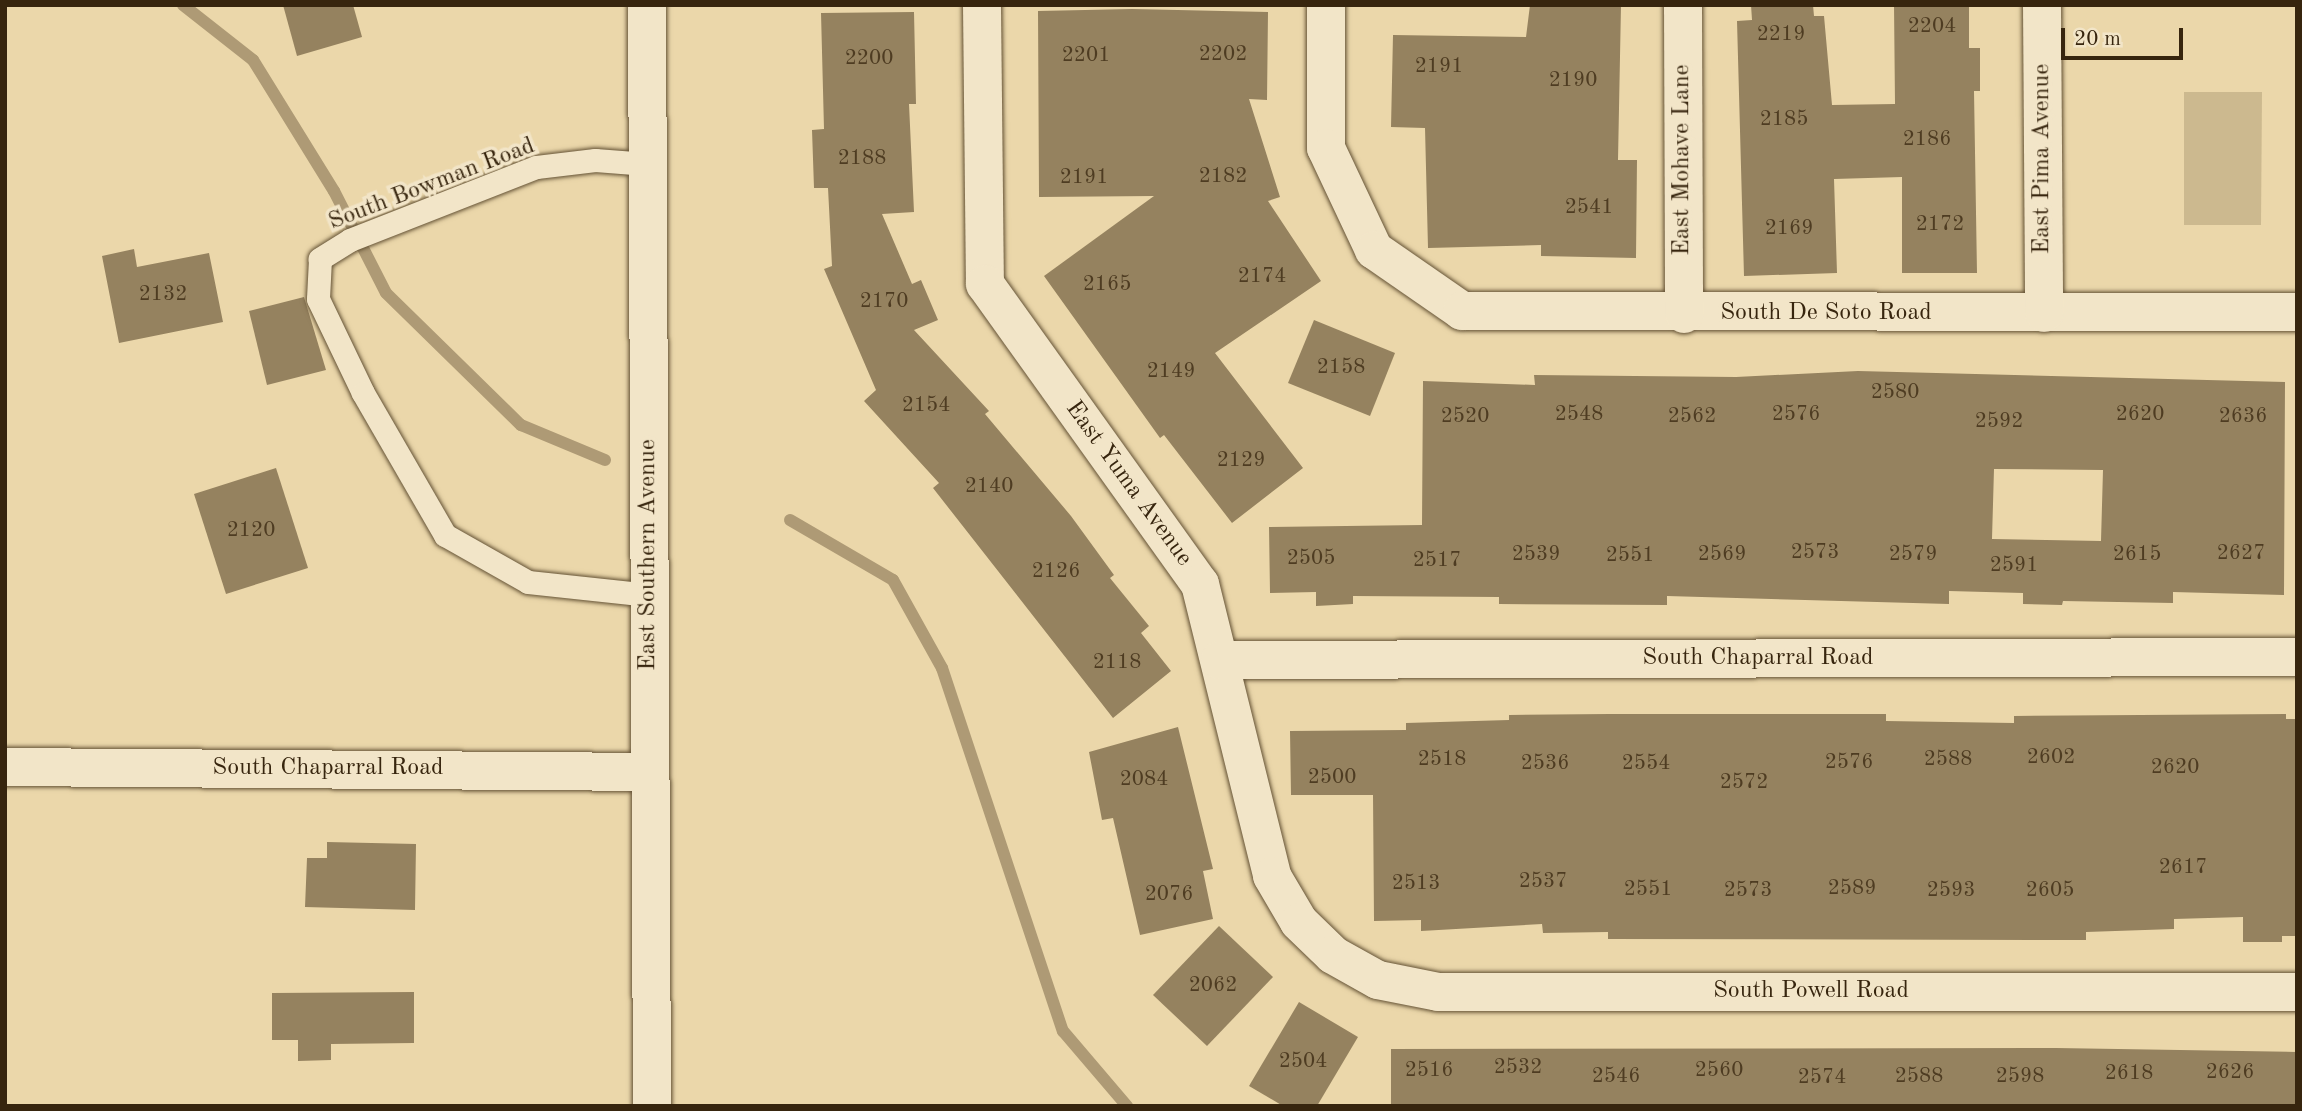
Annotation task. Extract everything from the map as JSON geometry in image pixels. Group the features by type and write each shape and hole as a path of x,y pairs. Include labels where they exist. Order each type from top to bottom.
{"street":[{"name":"East Southern Avenue","path":"647,5 652,1106"},
{"name":"East Yuma Avenue","path":"982,5 985,284 1200,584 1272,876 1299,922 1333,955"},
{"name":"South De Soto Road","path":"1326,5 1326,148 1374,250 1462,311 1684,314 2297,312"},
{"name":"East Mohave Lane","path":"1683,5 1684,314"},
{"name":"East Pima Avenue","path":"2042,5 2044,313"},
{"name":"South Chaparral Road","path":"1220,660 2297,657"},
{"name":"South Chaparral Road","path":"5,767 650,772"},
{"name":"South Powell Road","path":"1333,955 1378,980 1438,992 2297,992"}],"lane":[{"name":"South Bowman Road","path":"647,164 595,160 536,167 350,240 320,259 318,299 363,393 445,535 528,582 649,595"}],"shaded area":[{"path":"2184,92 2262,92 2261,225 2184,225"}],"building":[{"path":"283,5 353,5 362,37 297,56"},
{"path":"1530,5 1621,5 1618,160 1637,160 1636,258 1541,256 1541,245 1428,248 1425,128 1391,127 1393,35 1526,37"},
{"path":"1751,5 1813,5 1814,16 1824,16 1832,105 1895,104 1894,5 1969,5 1969,48 1980,48 1980,91 1974,91 1977,273 1902,273 1902,177 1834,179 1837,273 1744,276 1737,21 1752,20"},
{"path":"1132,9 1268,12 1267,100 1249,99 1280,197 1268,201 1321,281 1215,353 1303,468 1232,523 1164,435 1160,438 1044,276 1154,196 1039,197 1038,11"},
{"path":"914,12 916,104 909,104 914,212 882,214 912,284 921,280 938,320 914,330 989,411 985,414 1071,516 1114,575 1110,578 1149,626 1141,633 1171,671 1113,718 933,488 939,483 864,401 876,390 824,269 832,266 828,188 814,188 812,130 824,129 821,13"},
{"path":"134,249 137,267 209,253 223,322 119,343 102,256"},
{"path":"304,297 326,370 267,385 249,311"},
{"path":"1314,320 1395,353 1370,416 1288,383"},
{"path":"1858,371 2285,382 2284,595 2173,592 2173,603 2063,601 2062,605 2023,604 2023,593 1949,591 1949,604 1667,596 1667,605 1499,604 1499,597 1353,596 1353,604 1316,606 1316,592 1270,593 1269,527 1422,525 1423,381 1535,385 1534,375 1736,377","holes":["1994,469 2103,470 2101,541 1992,539"]},
{"path":"276,468 308,568 226,594 194,494"},
{"path":"1886,714 1886,721 2014,723 2014,716 2286,714 2286,719 2297,719 2297,936 2282,936 2282,942 2243,942 2243,917 2174,919 2174,929 2086,932 2086,940 1608,939 1608,932 1543,933 1542,924 1421,931 1421,920 1374,921 1373,795 1291,795 1290,731 1406,730 1406,723 1509,720 1509,715"},
{"path":"1178,727 1213,869 1203,871 1213,919 1140,935 1113,818 1102,820 1089,752"},
{"path":"327,842 416,844 415,910 305,907 307,858 327,858"},
{"path":"1219,926 1273,977 1207,1046 1153,995"},
{"path":"414,992 414,1043 331,1044 331,1060 298,1061 298,1040 272,1040 272,993"},
{"path":"1299,1002 1358,1037 1317,1106 1283,1106 1249,1086"},
{"path":"2056,1048 2297,1052 2297,1106 1391,1106 1391,1049"}],"waterway":[{"path":"183,5 253,60 334,191 386,293 521,425 605,460"},
{"path":"790,520 893,580 942,668 1063,1031 1127,1106"}]}
